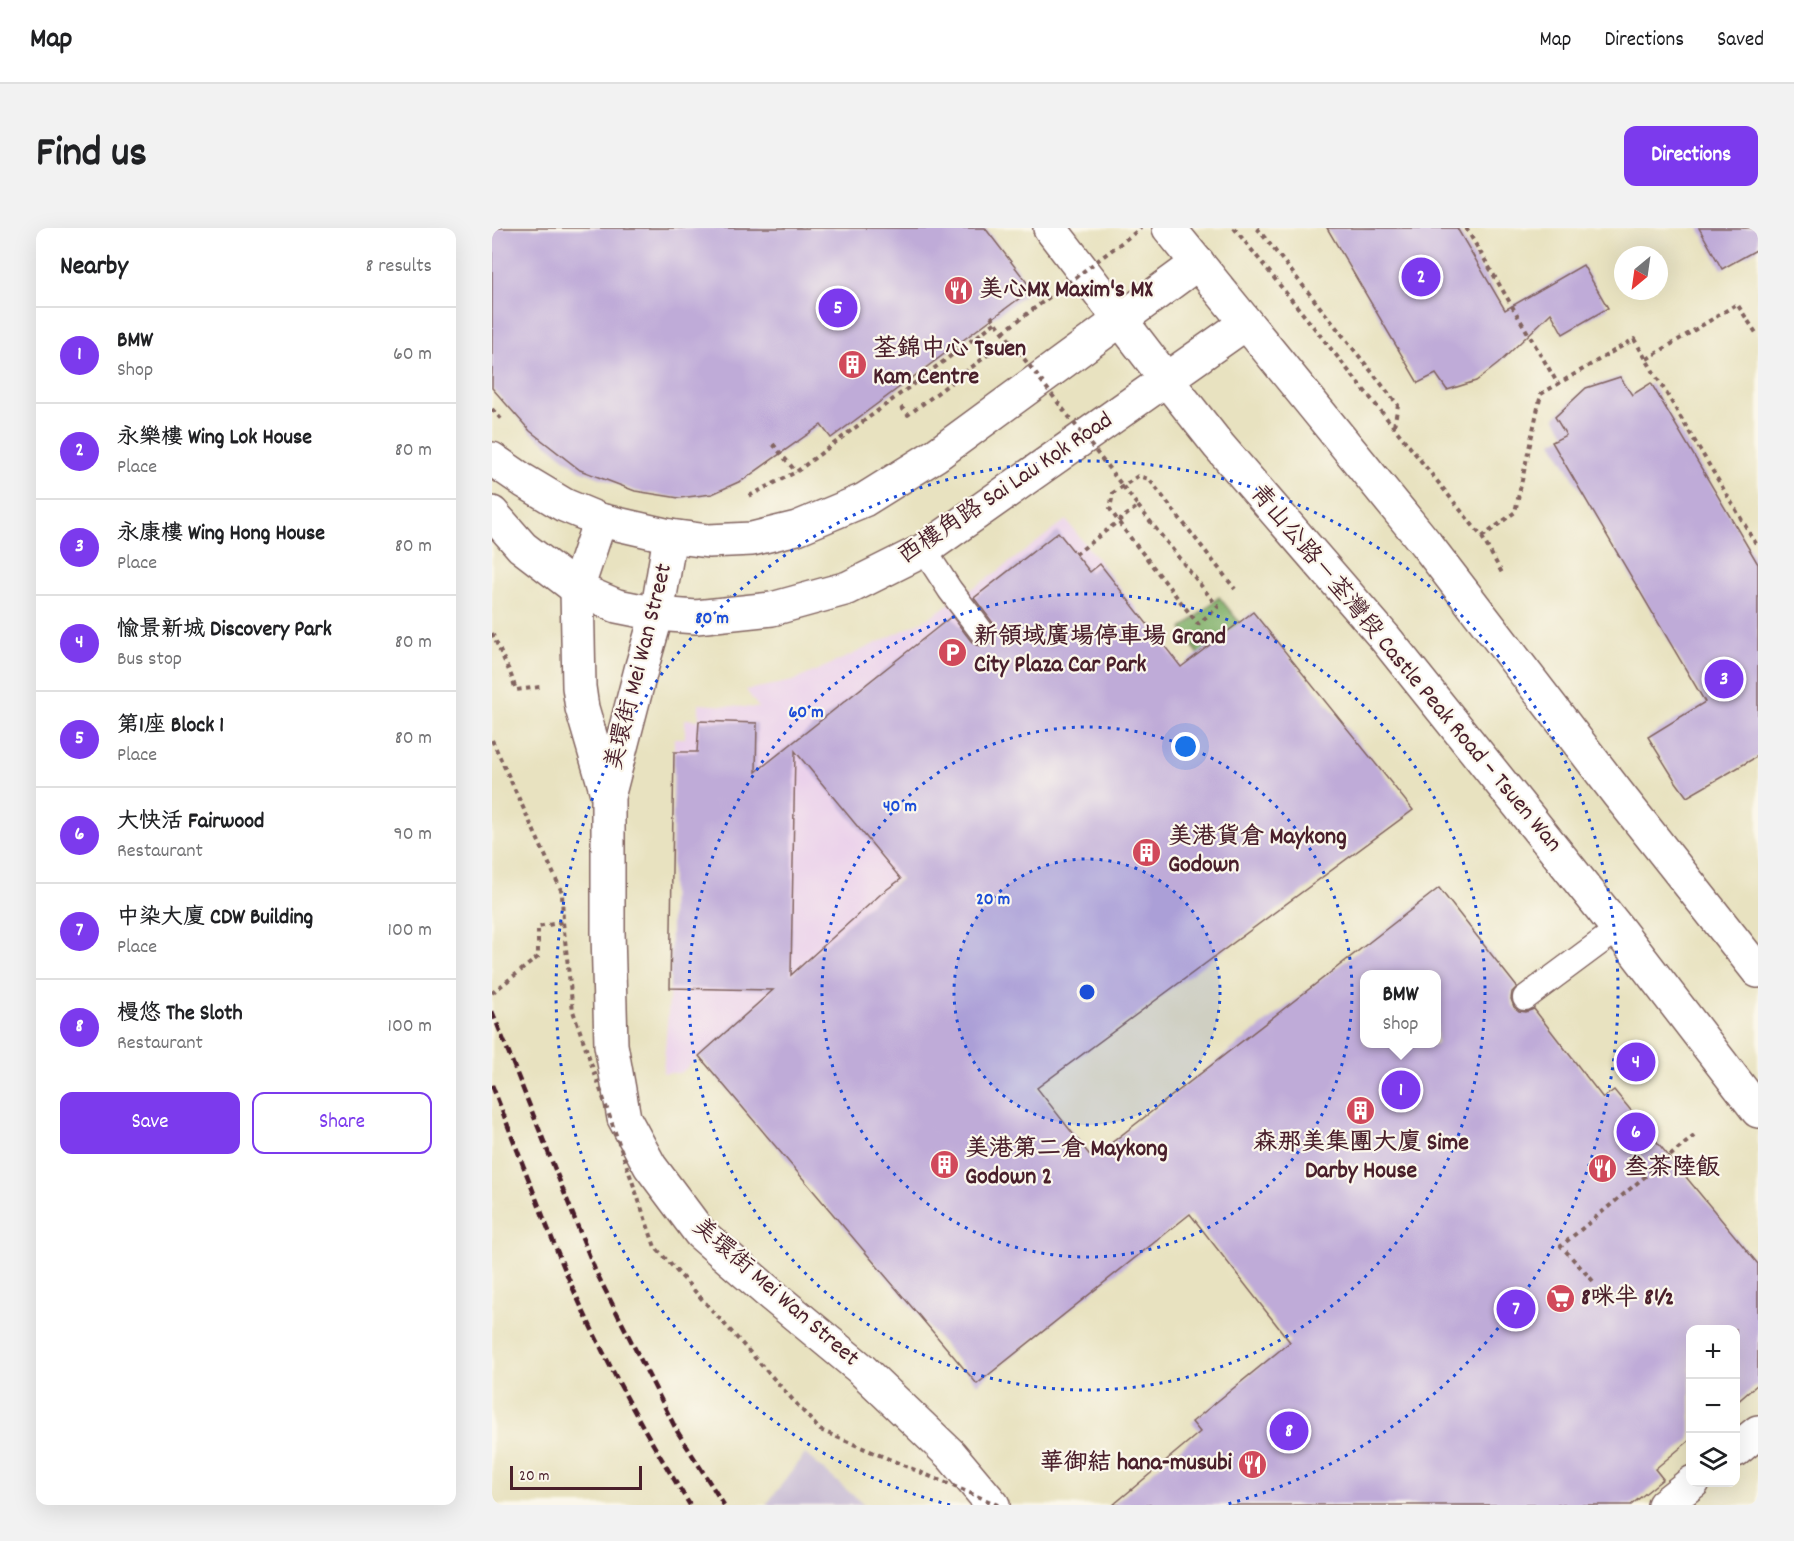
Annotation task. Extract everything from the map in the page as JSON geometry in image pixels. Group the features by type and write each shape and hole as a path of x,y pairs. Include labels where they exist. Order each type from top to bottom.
{"street":[{"name":"青山公路－荃灣段 Castle Peak Road – Tsuen Wan","path":"1050,228 1219,446 1385,638 1618,929 1758,1111"},
{"path":"1169,228 1426,544 1618,795 1758,971"},
{"path":"492,459 564,505 600,520 670,536 708,541 752,539 796,528 864,500 936,455 1198,263"},
{"name":"西樓角路 Sai Lau Kok Road","path":"492,513 522,547 577,589 617,606 657,614 696,617 772,609 848,588 924,550 1246,323"},
{"name":"美環街 Mei Wan Street","path":"600,520 577,589 580,698 608,797"},
{"name":"美環街 Mei Wan Street","path":"670,536 657,614 608,797 611,1045 624,1118 650,1166 700,1233 860,1368 951,1455 993,1505"},
{"path":"1740,1447 1758,1432"},
{"path":"1664,1505 1687,1487"}],"lane":[{"path":"924,550 950,590 982,632"},
{"path":"1526,998 1618,929"}],"path":[{"path":"1003,332 1141,228"},
{"path":"1234,228 1482,537 1515,512 1541,394 1634,339 1758,547"},
{"path":"1257,228 1398,405 1394,427"},
{"path":"1466,228 1558,384"},
{"path":"1647,359 1737,304 1758,336"},
{"path":"991,316 1003,332 1009,339 1138,506 1218,608 1198,624 1110,509 1113,494 1138,476 1149,479 1235,589"},
{"path":"747,497 796,472 996,322"},
{"path":"902,407 908,416 1009,339"},
{"path":"492,409 505,423"},
{"path":"773,444 796,472"},
{"path":"1076,554 1138,506"},
{"path":"492,633 516,690 548,686"},
{"path":"492,740 562,892 573,1011 655,1247 820,1430 998,1505"},
{"path":"492,993 538,957 538,927 563,922"},
{"path":"1593,1281 1561,1246 1694,1136"}],"shaded area":[{"path":"1066,520 1186,671 900,877 681,1073 663,1073 670,988 674,738 685,738 685,719 699,720 699,704 759,708 746,690 793,681 925,620 997,572"},
{"path":"805,1454 855,1497 864,1505 766,1505"}],"green space":[{"path":"1219,597 1268,658 1245,729 1182,629"}],"building":[{"path":"492,228 985,228 1032,289 831,438 821,425 743,480 712,494 679,498 635,491 580,470 530,431 492,388"},
{"path":"1327,228 1457,228 1505,310 1583,265 1608,308 1563,334 1551,313 1498,364 1476,381 1447,390 1436,374 1418,383"},
{"path":"1699,228 1758,228 1758,249 1722,269"},
{"path":"1620,377 1632,395 1651,383 1758,564 1758,756 1687,797 1648,737 1705,702 1552,442 1566,435 1555,417 1586,388"},
{"path":"1058,532 1090,572 1100,564 1181,667 1253,612 1413,810 1037,1088 1092,1158 1439,888 1517,987 1512,992 1511,999 1514,1007 1526,1012 1534,1009 1603,1098 1614,1090 1758,1264 1758,1384 1740,1400 1740,1325 1686,1325 1686,1443 1655,1469 1663,1479 1631,1505 1113,1505 1200,1432 1192,1422 1290,1342 1190,1214 977,1384 699,1056 773,990 670,988 674,752 697,752 699,721 757,723 756,772 952,616 976,645 990,644 995,638 996,630 974,598","holes":["795,751 901,879 882,893 791,975"]}],"railway":[{"path":"492,1011 595,1270 677,1431 724,1505"},
{"path":"492,1085 550,1235 584,1313 626,1397 690,1505"}],"place":[{"name":"永樂樓 Wing Lok House","path":"1421,277"},
{"name":"美心MX Maxim's MX","path":"958,291"},
{"name":"第1座 Block 1","path":"838,308"},
{"name":"荃錦中心 Tsuen Kam Centre","path":"852,364"},
{"name":"新領域廣場停車場 Grand City Plaza Car Park","path":"953,652"},
{"name":"永康樓 Wing Hong House","path":"1724,679"},
{"name":"美港貨倉 Maykong Godown","path":"1147,852"},
{"name":"愉景新城 Discovery Park","path":"1636,1062"},
{"name":"BMW","path":"1401,1090"},
{"name":"森那美集團大廈 Sime Darby House","path":"1361,1111"},
{"name":"大快活 Fairwood","path":"1636,1132"},
{"name":"美港第二倉 Maykong Godown 2","path":"944,1164"},
{"name":"叁茶陸飯","path":"1603,1169"},
{"name":"8咪半 8½","path":"1560,1299"},
{"name":"中染大廈 CDW Building","path":"1516,1309"},
{"name":"槾悠 The Sloth","path":"1289,1431"},
{"name":"華御結 hana-musubi","path":"1253,1464"}]}
